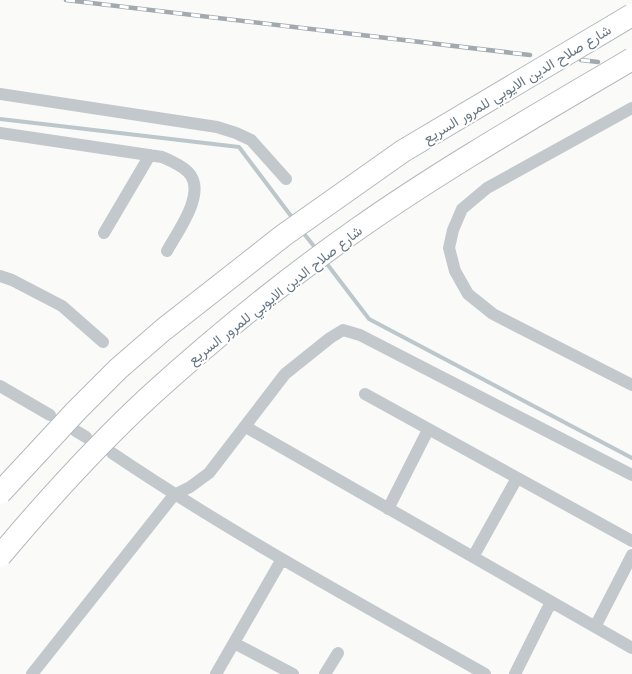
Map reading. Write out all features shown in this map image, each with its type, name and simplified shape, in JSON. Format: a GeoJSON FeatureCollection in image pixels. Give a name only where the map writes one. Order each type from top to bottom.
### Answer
{"type":"FeatureCollection","features":[{"type":"Feature","properties":{"kind":"highway","name":"شارع صلاح الدين الايوبي للمرور السريع"},"geometry":{"type":"LineString","coordinates":[[0,493],[77,410],[118,369],[162,330],[271,245],[403,151],[632,15]]}},
{"type":"Feature","properties":{"kind":"highway","name":"شارع صلاح الدين الايوبي للمرور السريع"},"geometry":{"type":"LineString","coordinates":[[0,556],[71,476],[150,396],[193,358],[297,274],[357,229],[421,186],[632,59]]}},
{"type":"Feature","properties":{"kind":"street"},"geometry":{"type":"LineString","coordinates":[[0,94],[217,127],[251,140],[286,179]]}},
{"type":"Feature","properties":{"kind":"street"},"geometry":{"type":"LineString","coordinates":[[632,108],[487,188],[462,209],[453,230],[449,248],[455,271],[468,294],[493,314],[632,385]]}},
{"type":"Feature","properties":{"kind":"street"},"geometry":{"type":"LineString","coordinates":[[0,133],[162,157],[176,163],[190,173],[195,187],[193,204],[167,251]]}},
{"type":"Feature","properties":{"kind":"street"},"geometry":{"type":"LineString","coordinates":[[104,233],[150,155]]}},
{"type":"Feature","properties":{"kind":"street"},"geometry":{"type":"LineString","coordinates":[[0,276],[12,280],[62,306],[103,342]]}},
{"type":"Feature","properties":{"kind":"street"},"geometry":{"type":"LineString","coordinates":[[32,674],[174,495],[190,487],[209,473],[246,427],[285,374],[330,338],[343,330],[360,335],[632,475]]}},
{"type":"Feature","properties":{"kind":"street"},"geometry":{"type":"LineString","coordinates":[[0,386],[50,415]]}},
{"type":"Feature","properties":{"kind":"street"},"geometry":{"type":"LineString","coordinates":[[366,394],[428,430],[632,541]]}},
{"type":"Feature","properties":{"kind":"street"},"geometry":{"type":"LineString","coordinates":[[246,427],[632,648]]}},
{"type":"Feature","properties":{"kind":"street"},"geometry":{"type":"LineString","coordinates":[[388,509],[428,430]]}},
{"type":"Feature","properties":{"kind":"street"},"geometry":{"type":"LineString","coordinates":[[112,453],[174,495],[282,559],[485,674]]}},
{"type":"Feature","properties":{"kind":"street"},"geometry":{"type":"LineString","coordinates":[[473,557],[518,478]]}},
{"type":"Feature","properties":{"kind":"street"},"geometry":{"type":"LineString","coordinates":[[595,627],[632,555]]}},
{"type":"Feature","properties":{"kind":"street"},"geometry":{"type":"LineString","coordinates":[[216,674],[282,559]]}},
{"type":"Feature","properties":{"kind":"street"},"geometry":{"type":"LineString","coordinates":[[515,674],[551,602]]}},
{"type":"Feature","properties":{"kind":"street"},"geometry":{"type":"LineString","coordinates":[[234,642],[293,674]]}},
{"type":"Feature","properties":{"kind":"street"},"geometry":{"type":"LineString","coordinates":[[325,674],[338,653]]}},
{"type":"Feature","properties":{"kind":"waterway"},"geometry":{"type":"LineString","coordinates":[[0,119],[239,147],[294,220]]}},
{"type":"Feature","properties":{"kind":"waterway"},"geometry":{"type":"LineString","coordinates":[[301,230],[317,250]]}},
{"type":"Feature","properties":{"kind":"waterway"},"geometry":{"type":"LineString","coordinates":[[324,260],[369,319],[632,458]]}},
{"type":"Feature","properties":{"kind":"railway"},"geometry":{"type":"LineString","coordinates":[[66,0],[530,55]]}},
{"type":"Feature","properties":{"kind":"railway"},"geometry":{"type":"LineString","coordinates":[[581,60],[598,62]]}}]}
